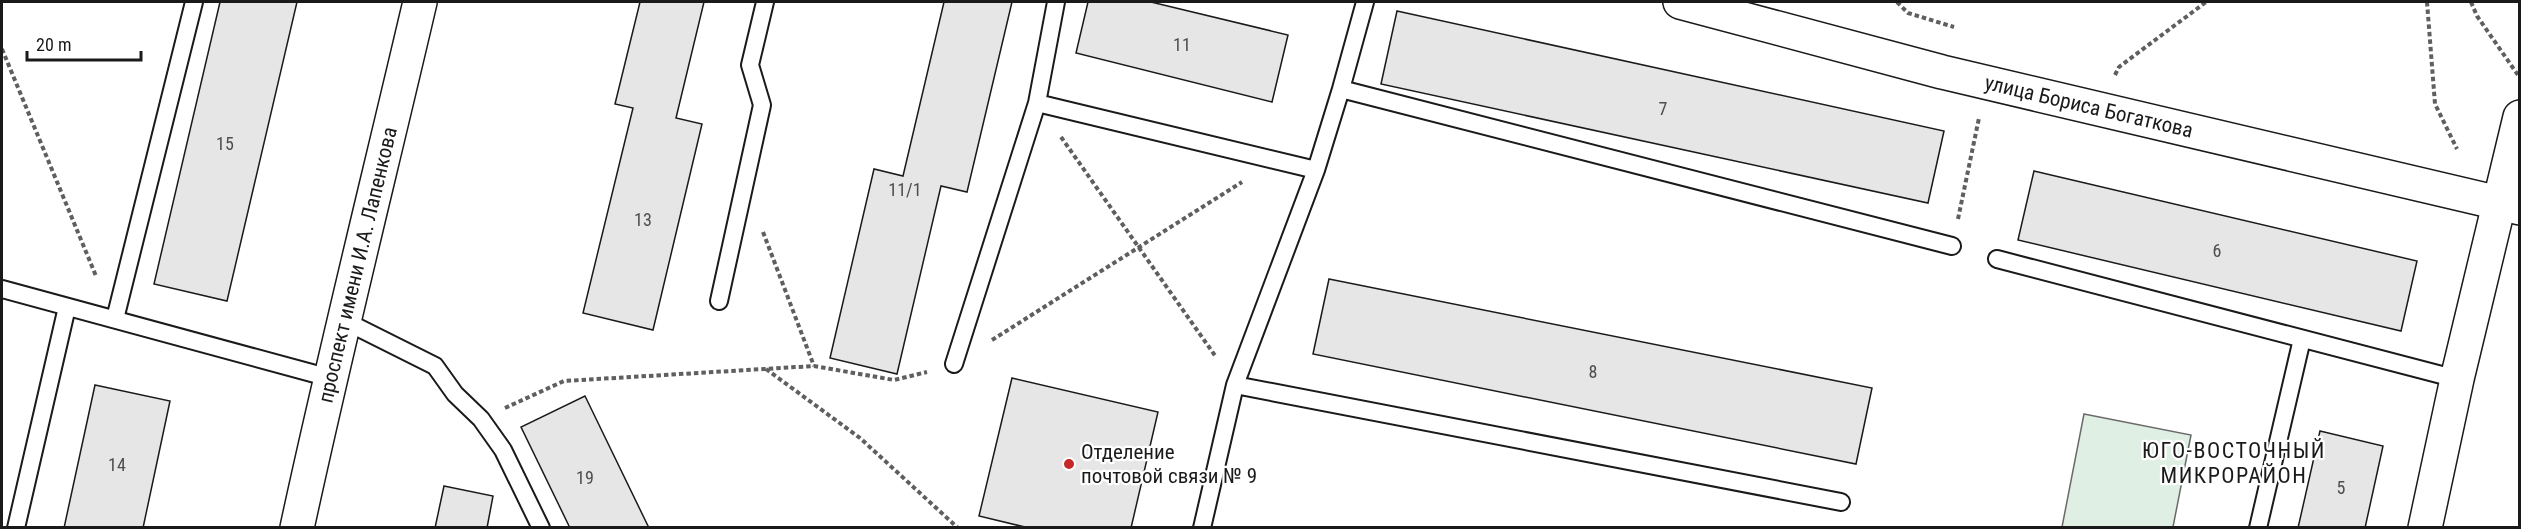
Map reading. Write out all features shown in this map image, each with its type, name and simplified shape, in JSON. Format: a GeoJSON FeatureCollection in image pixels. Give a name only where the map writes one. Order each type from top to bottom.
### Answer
{"type":"FeatureCollection","features":[{"type":"Feature","properties":{"kind":"street","name":"проспект имени И.А. Лапенкова"},"geometry":{"type":"LineString","coordinates":[[297,528],[330,378],[420,2]]}},
{"type":"Feature","properties":{"kind":"street","name":"улица Бориса Богаткова"},"geometry":{"type":"LineString","coordinates":[[1680,2],[1942,72],[2509,205]]}},
{"type":"Feature","properties":{"kind":"street"},"geometry":{"type":"LineString","coordinates":[[2425,528],[2457,379],[2509,205],[2520,117]]}},
{"type":"Feature","properties":{"kind":"lane"},"geometry":{"type":"LineString","coordinates":[[114,319],[194,2]]}},
{"type":"Feature","properties":{"kind":"lane"},"geometry":{"type":"LineString","coordinates":[[719,301],[762,105],[750,65],[765,2]]}},
{"type":"Feature","properties":{"kind":"lane"},"geometry":{"type":"LineString","coordinates":[[954,364],[1037,103],[1056,2]]}},
{"type":"Feature","properties":{"kind":"lane"},"geometry":{"type":"LineString","coordinates":[[1202,528],[1235,384],[1316,170],[1365,2]]}},
{"type":"Feature","properties":{"kind":"lane"},"geometry":{"type":"LineString","coordinates":[[1341,89],[1952,246]]}},
{"type":"Feature","properties":{"kind":"lane"},"geometry":{"type":"LineString","coordinates":[[1037,103],[1316,170]]}},
{"type":"Feature","properties":{"kind":"lane"},"geometry":{"type":"LineString","coordinates":[[1997,259],[2457,379]]}},
{"type":"Feature","properties":{"kind":"lane"},"geometry":{"type":"LineString","coordinates":[[2,290],[330,378]]}},
{"type":"Feature","properties":{"kind":"lane"},"geometry":{"type":"LineString","coordinates":[[16,528],[67,308]]}},
{"type":"Feature","properties":{"kind":"lane"},"geometry":{"type":"LineString","coordinates":[[345,321],[435,366],[455,394],[481,419],[503,450],[541,528]]}},
{"type":"Feature","properties":{"kind":"lane"},"geometry":{"type":"LineString","coordinates":[[2258,528],[2302,339]]}},
{"type":"Feature","properties":{"kind":"lane"},"geometry":{"type":"LineString","coordinates":[[1235,384],[1841,502]]}},
{"type":"Feature","properties":{"kind":"path"},"geometry":{"type":"LineString","coordinates":[[1897,2],[1908,13],[1954,27]]}},
{"type":"Feature","properties":{"kind":"path"},"geometry":{"type":"LineString","coordinates":[[2096,108],[2119,67],[2206,2]]}},
{"type":"Feature","properties":{"kind":"path"},"geometry":{"type":"LineString","coordinates":[[2427,2],[2435,104],[2457,149]]}},
{"type":"Feature","properties":{"kind":"path"},"geometry":{"type":"LineString","coordinates":[[2471,2],[2477,16],[2520,78]]}},
{"type":"Feature","properties":{"kind":"path"},"geometry":{"type":"LineString","coordinates":[[2,49],[114,319]]}},
{"type":"Feature","properties":{"kind":"path"},"geometry":{"type":"LineString","coordinates":[[1037,103],[1235,384]]}},
{"type":"Feature","properties":{"kind":"path"},"geometry":{"type":"LineString","coordinates":[[1952,246],[1979,116]]}},
{"type":"Feature","properties":{"kind":"path"},"geometry":{"type":"LineString","coordinates":[[481,419],[564,381],[814,366],[894,380],[954,364],[1275,160]]}},
{"type":"Feature","properties":{"kind":"path"},"geometry":{"type":"LineString","coordinates":[[745,183],[814,366]]}},
{"type":"Feature","properties":{"kind":"path"},"geometry":{"type":"LineString","coordinates":[[766,368],[860,438],[958,528]]}},
{"type":"Feature","properties":{"kind":"green space"},"geometry":{"type":"Polygon","coordinates":[[[2084,414],[2191,435],[2173,527],[2062,527],[2084,414]]]}},
{"type":"Feature","properties":{"kind":"building"},"geometry":{"type":"Polygon","coordinates":[[[220,2],[297,2],[227,301],[154,284],[220,2]]]}},
{"type":"Feature","properties":{"kind":"building"},"geometry":{"type":"Polygon","coordinates":[[[640,2],[704,2],[676,118],[702,124],[653,330],[583,313],[633,108],[615,104],[640,2]]]}},
{"type":"Feature","properties":{"kind":"building"},"geometry":{"type":"Polygon","coordinates":[[[944,2],[1012,2],[967,192],[941,186],[897,374],[830,358],[874,169],[903,176],[944,2]]]}},
{"type":"Feature","properties":{"kind":"building"},"geometry":{"type":"Polygon","coordinates":[[[1088,2],[1151,2],[1288,35],[1272,102],[1076,53],[1088,2]]]}},
{"type":"Feature","properties":{"kind":"building"},"geometry":{"type":"Polygon","coordinates":[[[1397,11],[1944,131],[1928,203],[1381,84],[1397,11]]]}},
{"type":"Feature","properties":{"kind":"building"},"geometry":{"type":"Polygon","coordinates":[[[2034,171],[2417,261],[2401,331],[2018,240],[2034,171]]]}},
{"type":"Feature","properties":{"kind":"building"},"geometry":{"type":"Polygon","coordinates":[[[1329,279],[1872,388],[1856,464],[1313,354],[1329,279]]]}},
{"type":"Feature","properties":{"kind":"building","name":"Отделение почтовой связи № 9"},"geometry":{"type":"Polygon","coordinates":[[[1012,378],[1158,412],[1131,528],[1029,528],[979,516],[1012,378]]]}},
{"type":"Feature","properties":{"kind":"building"},"geometry":{"type":"Polygon","coordinates":[[[95,385],[170,401],[143,528],[64,528],[95,385]]]}},
{"type":"Feature","properties":{"kind":"building"},"geometry":{"type":"Polygon","coordinates":[[[585,396],[649,528],[570,528],[521,427],[585,396]]]}},
{"type":"Feature","properties":{"kind":"building"},"geometry":{"type":"Polygon","coordinates":[[[2320,431],[2383,446],[2365,528],[2298,528],[2320,431]]]}},
{"type":"Feature","properties":{"kind":"building"},"geometry":{"type":"Polygon","coordinates":[[[444,486],[493,496],[487,528],[435,528],[444,486]]]}},
{"type":"Feature","properties":{"kind":"place","name":"Отделение почтовой связи № 9"},"geometry":{"type":"Point","coordinates":[1069,464]}},
{"type":"Feature","properties":{"kind":"district","name":"ЮГО-ВОСТОЧНЫЙ МИКРОРАЙОН"},"geometry":{"type":"Point","coordinates":[2234,462]}}]}
